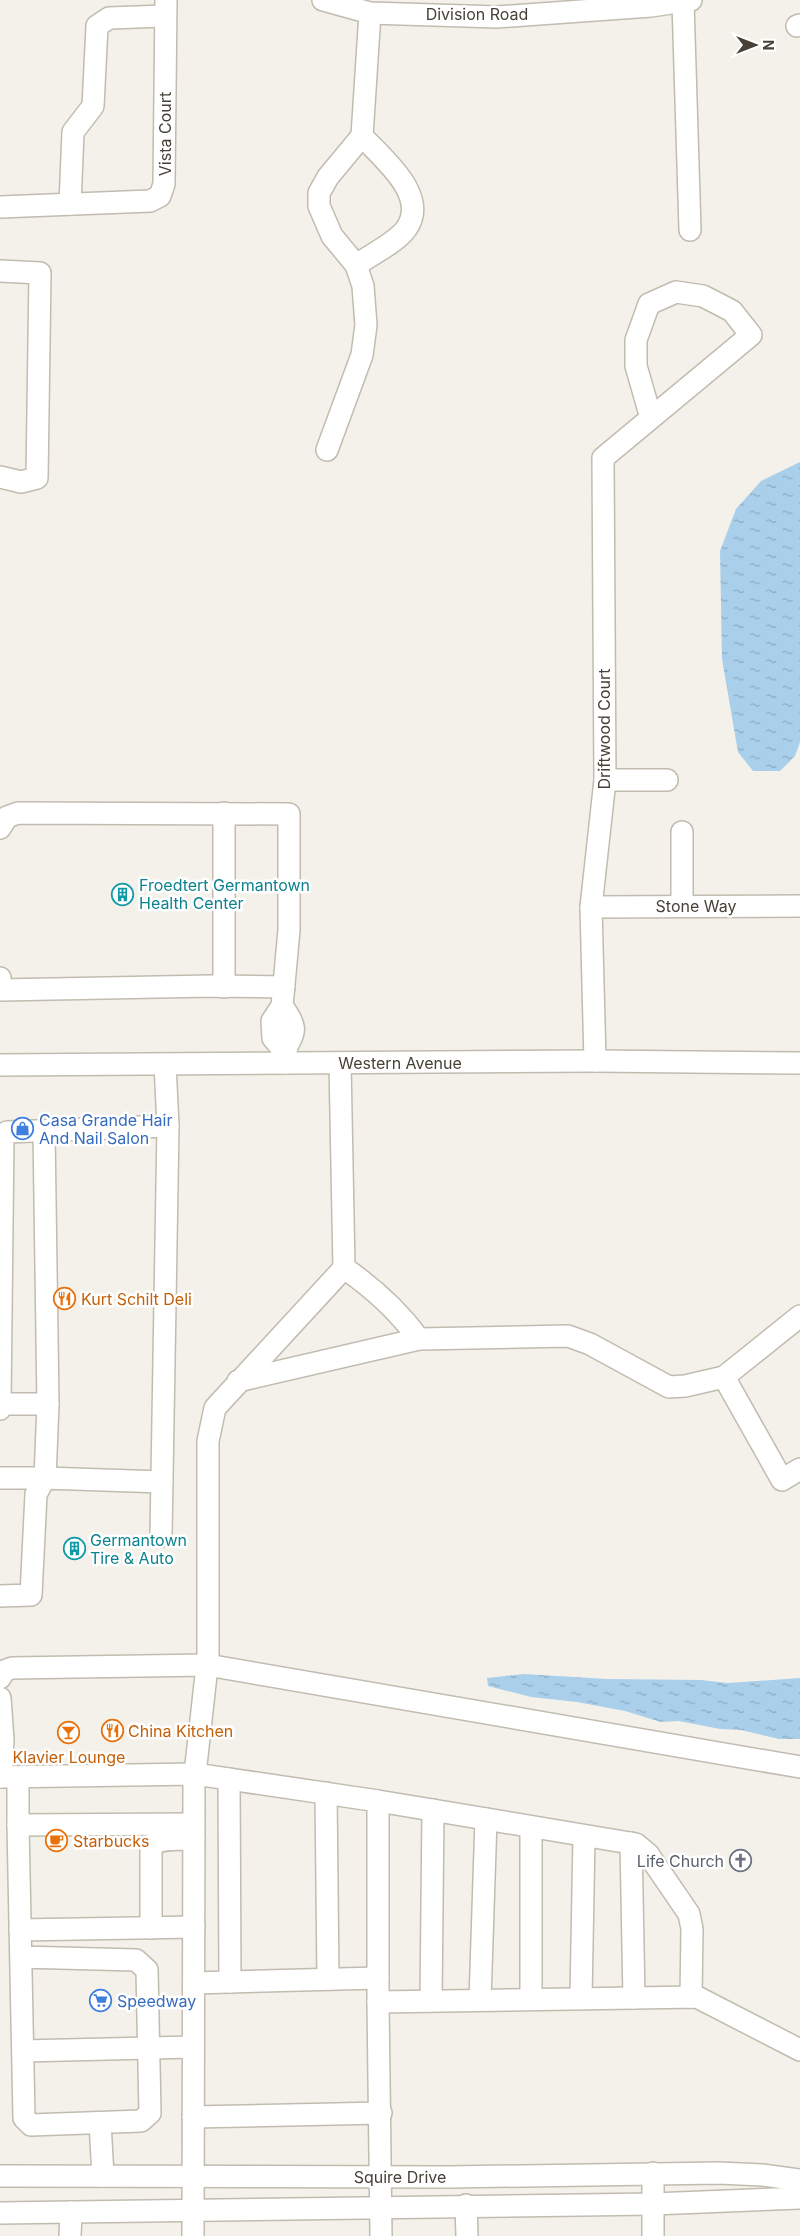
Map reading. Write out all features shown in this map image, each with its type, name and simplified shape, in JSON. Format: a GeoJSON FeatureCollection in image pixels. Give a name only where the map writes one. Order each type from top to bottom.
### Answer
{"type":"FeatureCollection","features":[{"type":"Feature","properties":{"kind":"street","name":"Division Road"},"geometry":{"type":"LineString","coordinates":[[323,0],[370,13],[469,8],[497,17],[651,6],[687,1]]}},
{"type":"Feature","properties":{"kind":"street"},"geometry":{"type":"LineString","coordinates":[[687,1],[690,230]]}},
{"type":"Feature","properties":{"kind":"street"},"geometry":{"type":"LineString","coordinates":[[70,204],[73,132],[93,106],[97,26],[109,18],[166,8]]}},
{"type":"Feature","properties":{"kind":"street","name":"Vista Court"},"geometry":{"type":"LineString","coordinates":[[0,207],[150,201],[160,196],[164,184],[166,8]]}},
{"type":"Feature","properties":{"kind":"street"},"geometry":{"type":"LineString","coordinates":[[327,450],[362,355],[365,316],[363,286],[356,265],[332,236],[319,206],[319,193],[328,177],[362,136],[370,13]]}},
{"type":"Feature","properties":{"kind":"street"},"geometry":{"type":"LineString","coordinates":[[356,265],[406,230],[412,214],[412,198],[406,185],[362,136]]}},
{"type":"Feature","properties":{"kind":"street"},"geometry":{"type":"LineString","coordinates":[[0,271],[40,273],[37,478],[21,482],[0,477]]}},
{"type":"Feature","properties":{"kind":"street","name":"Driftwood Court"},"geometry":{"type":"LineString","coordinates":[[595,1061],[591,907],[605,780],[603,458],[751,335],[732,311],[703,296],[676,292],[649,304],[636,340],[636,366],[651,418]]}},
{"type":"Feature","properties":{"kind":"street"},"geometry":{"type":"LineString","coordinates":[[605,780],[667,780]]}},
{"type":"Feature","properties":{"kind":"street"},"geometry":{"type":"LineString","coordinates":[[0,828],[7,817],[18,813],[289,814],[289,930],[283,997],[272,1021],[273,1038],[284,1057]]}},
{"type":"Feature","properties":{"kind":"street"},"geometry":{"type":"LineString","coordinates":[[224,813],[224,987]]}},
{"type":"Feature","properties":{"kind":"street"},"geometry":{"type":"LineString","coordinates":[[682,832],[682,906]]}},
{"type":"Feature","properties":{"kind":"street","name":"Stone Way"},"geometry":{"type":"LineString","coordinates":[[591,907],[800,906]]}},
{"type":"Feature","properties":{"kind":"street"},"geometry":{"type":"LineString","coordinates":[[0,978],[0,990],[224,987],[283,997]]}},
{"type":"Feature","properties":{"kind":"street","name":"Western Avenue"},"geometry":{"type":"LineString","coordinates":[[0,1065],[165,1064],[284,1057],[340,1064],[595,1061],[800,1063]]}},
{"type":"Feature","properties":{"kind":"street"},"geometry":{"type":"LineString","coordinates":[[161,1536],[168,1126],[165,1064]]}},
{"type":"Feature","properties":{"kind":"street"},"geometry":{"type":"LineString","coordinates":[[193,2236],[195,1774],[207,1665],[208,1441],[215,1408],[344,1268],[340,1064]]}},
{"type":"Feature","properties":{"kind":"street"},"geometry":{"type":"LineString","coordinates":[[0,1409],[3,1135],[8,1132],[168,1126]]}},
{"type":"Feature","properties":{"kind":"street"},"geometry":{"type":"LineString","coordinates":[[0,1596],[31,1595],[36,1494],[45,1478],[48,1404],[44,1131]]}},
{"type":"Feature","properties":{"kind":"street"},"geometry":{"type":"LineString","coordinates":[[344,1268],[406,1321],[419,1339]]}},
{"type":"Feature","properties":{"kind":"street"},"geometry":{"type":"LineString","coordinates":[[238,1381],[419,1339],[568,1336],[590,1344],[670,1386],[685,1386],[724,1377],[800,1316]]}},
{"type":"Feature","properties":{"kind":"street"},"geometry":{"type":"LineString","coordinates":[[724,1377],[782,1480],[800,1469]]}},
{"type":"Feature","properties":{"kind":"street"},"geometry":{"type":"LineString","coordinates":[[0,1404],[48,1404]]}},
{"type":"Feature","properties":{"kind":"street"},"geometry":{"type":"LineString","coordinates":[[0,1478],[162,1482]]}},
{"type":"Feature","properties":{"kind":"street"},"geometry":{"type":"LineString","coordinates":[[0,1678],[4,1671],[12,1668],[207,1665],[800,1767]]}},
{"type":"Feature","properties":{"kind":"street"},"geometry":{"type":"LineString","coordinates":[[0,1698],[6,1777],[18,1825],[24,2118],[31,2125],[141,2121],[150,2113],[147,1970],[136,1960],[21,1957]]}},
{"type":"Feature","properties":{"kind":"street"},"geometry":{"type":"LineString","coordinates":[[6,1777],[195,1774],[378,1801],[636,1844],[648,1854],[688,1914],[692,1929],[691,1996]]}},
{"type":"Feature","properties":{"kind":"street"},"geometry":{"type":"LineString","coordinates":[[229,1779],[230,1982]]}},
{"type":"Feature","properties":{"kind":"street"},"geometry":{"type":"LineString","coordinates":[[326,1793],[328,1979]]}},
{"type":"Feature","properties":{"kind":"street"},"geometry":{"type":"LineString","coordinates":[[378,1801],[381,2236]]}},
{"type":"Feature","properties":{"kind":"street"},"geometry":{"type":"LineString","coordinates":[[431,2001],[433,1810]]}},
{"type":"Feature","properties":{"kind":"street"},"geometry":{"type":"LineString","coordinates":[[480,2000],[486,1819]]}},
{"type":"Feature","properties":{"kind":"street"},"geometry":{"type":"LineString","coordinates":[[18,1825],[194,1832]]}},
{"type":"Feature","properties":{"kind":"street"},"geometry":{"type":"LineString","coordinates":[[531,1826],[531,1999]]}},
{"type":"Feature","properties":{"kind":"street"},"geometry":{"type":"LineString","coordinates":[[151,1928],[151,1845],[157,1841],[194,1832]]}},
{"type":"Feature","properties":{"kind":"street"},"geometry":{"type":"LineString","coordinates":[[581,1998],[584,1836]]}},
{"type":"Feature","properties":{"kind":"street"},"geometry":{"type":"LineString","coordinates":[[631,1843],[634,1998]]}},
{"type":"Feature","properties":{"kind":"street"},"geometry":{"type":"LineString","coordinates":[[20,1930],[194,1927]]}},
{"type":"Feature","properties":{"kind":"street"},"geometry":{"type":"LineString","coordinates":[[194,1982],[378,1978]]}},
{"type":"Feature","properties":{"kind":"street"},"geometry":{"type":"LineString","coordinates":[[378,2002],[697,1996],[800,2050]]}},
{"type":"Feature","properties":{"kind":"street"},"geometry":{"type":"LineString","coordinates":[[23,2051],[194,2047]]}},
{"type":"Feature","properties":{"kind":"street"},"geometry":{"type":"LineString","coordinates":[[194,2117],[381,2113]]}},
{"type":"Feature","properties":{"kind":"street"},"geometry":{"type":"LineString","coordinates":[[100,2123],[103,2176]]}},
{"type":"Feature","properties":{"kind":"street","name":"Squire Drive"},"geometry":{"type":"LineString","coordinates":[[0,2176],[382,2177],[728,2173],[800,2180]]}},
{"type":"Feature","properties":{"kind":"street"},"geometry":{"type":"LineString","coordinates":[[653,2174],[653,2236]]}},
{"type":"Feature","properties":{"kind":"street","name":"Squire Drive"},"geometry":{"type":"LineString","coordinates":[[0,2213],[653,2204],[800,2198]]}},
{"type":"Feature","properties":{"kind":"street"},"geometry":{"type":"LineString","coordinates":[[466,2206],[467,2236]]}},
{"type":"Feature","properties":{"kind":"street"},"geometry":{"type":"LineString","coordinates":[[70,2236],[71,2212]]}},
{"type":"Feature","properties":{"kind":"water"},"geometry":{"type":"Polygon","coordinates":[[[800,462],[800,742],[795,756],[780,771],[753,771],[738,752],[722,659],[720,551],[736,509],[761,481],[800,462]]]}},
{"type":"Feature","properties":{"kind":"water"},"geometry":{"type":"Polygon","coordinates":[[[524,1674],[607,1679],[701,1680],[728,1683],[800,1678],[800,1739],[779,1739],[741,1730],[720,1729],[679,1721],[661,1722],[625,1711],[577,1702],[531,1697],[488,1686],[487,1678],[524,1674]]]}},
{"type":"Feature","properties":{"kind":"place","name":"Froedtert Germantown Health Center"},"geometry":{"type":"Point","coordinates":[123,894]}},
{"type":"Feature","properties":{"kind":"place","name":"Casa Grande Hair And Nail Salon"},"geometry":{"type":"Point","coordinates":[23,1129]}},
{"type":"Feature","properties":{"kind":"place","name":"Kurt Schilt Deli"},"geometry":{"type":"Point","coordinates":[65,1299]}},
{"type":"Feature","properties":{"kind":"place","name":"Germantown Tire & Auto"},"geometry":{"type":"Point","coordinates":[74,1549]}},
{"type":"Feature","properties":{"kind":"place","name":"China Kitchen"},"geometry":{"type":"Point","coordinates":[112,1731]}},
{"type":"Feature","properties":{"kind":"place","name":"Klavier Lounge"},"geometry":{"type":"Point","coordinates":[69,1733]}},
{"type":"Feature","properties":{"kind":"place","name":"Starbucks"},"geometry":{"type":"Point","coordinates":[57,1841]}},
{"type":"Feature","properties":{"kind":"place","name":"Life Church"},"geometry":{"type":"Point","coordinates":[740,1861]}},
{"type":"Feature","properties":{"kind":"place","name":"Speedway"},"geometry":{"type":"Point","coordinates":[101,2001]}}]}
